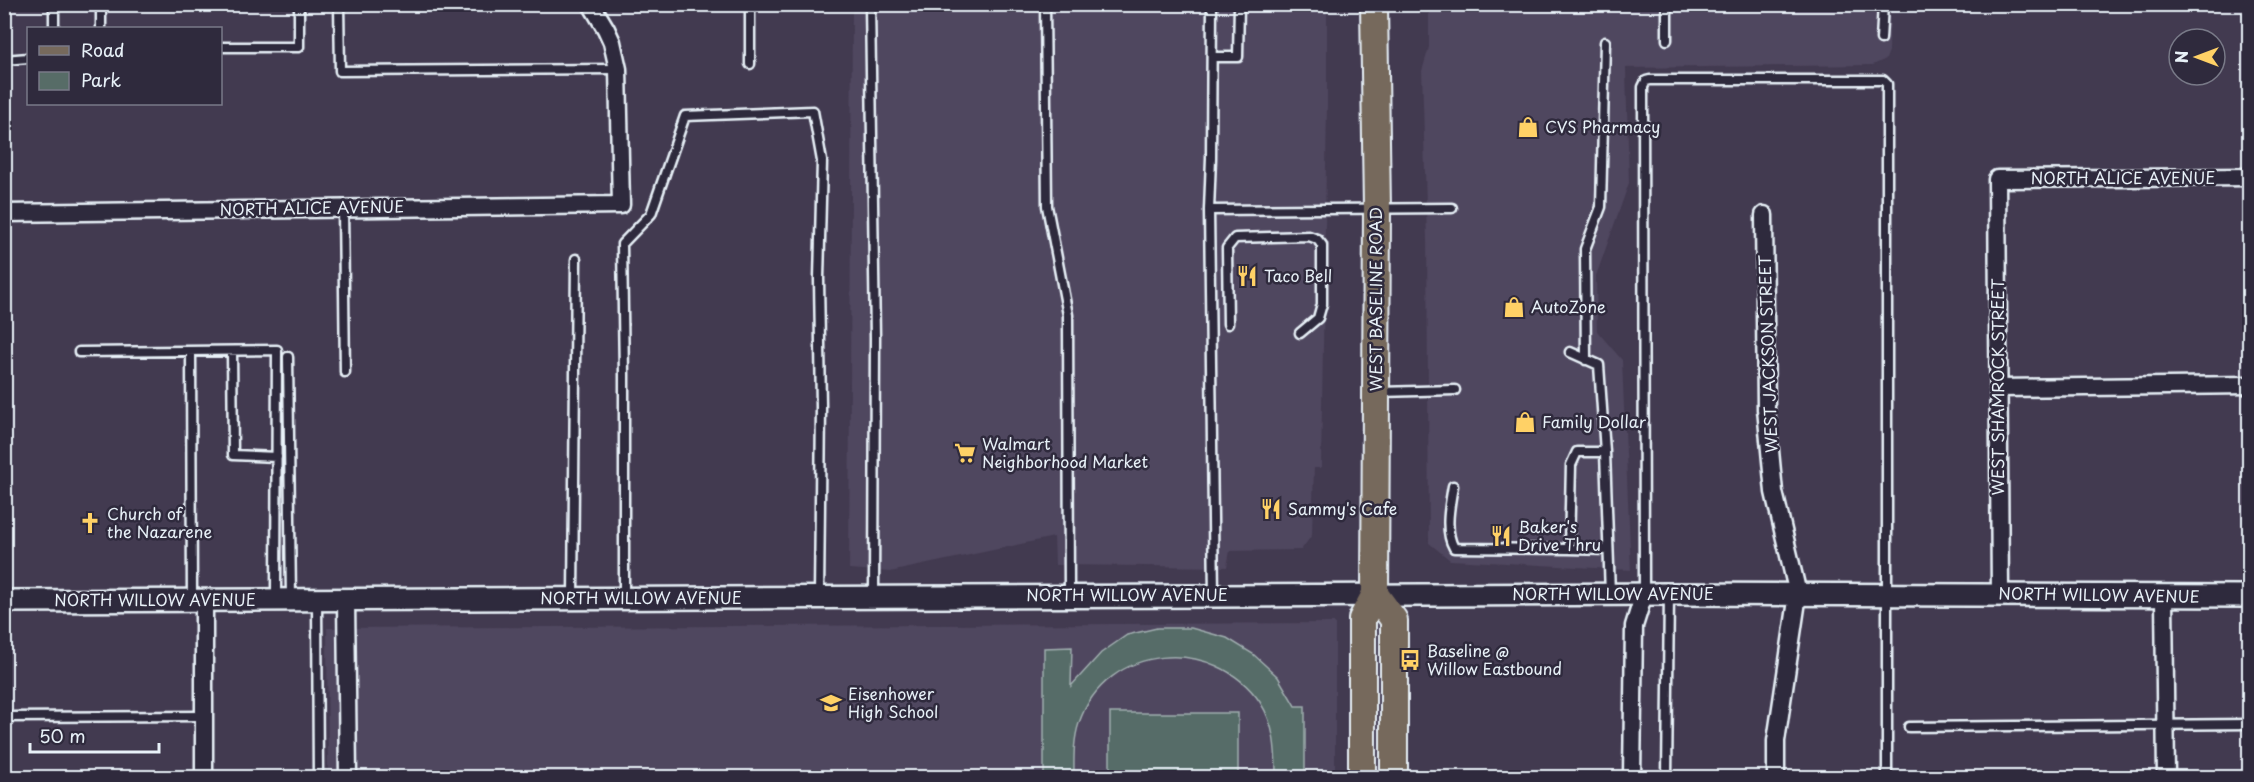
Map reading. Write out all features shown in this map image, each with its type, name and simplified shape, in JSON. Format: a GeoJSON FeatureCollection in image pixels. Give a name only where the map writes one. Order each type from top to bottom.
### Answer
{"type":"FeatureCollection","features":[{"type":"Feature","properties":{"kind":"main road","name":"WEST BASELINE ROAD"},"geometry":{"type":"LineString","coordinates":[[1362,777],[1362,619],[1375,594],[1377,209],[1374,4]]}},
{"type":"Feature","properties":{"kind":"main road"},"geometry":{"type":"LineString","coordinates":[[1375,594],[1394,620],[1394,777]]}},
{"type":"Feature","properties":{"kind":"street"},"geometry":{"type":"LineString","coordinates":[[591,4],[612,42],[618,69]]}},
{"type":"Feature","properties":{"kind":"street","name":"NORTH ALICE AVENUE"},"geometry":{"type":"LineString","coordinates":[[4,213],[621,205],[618,69]]}},
{"type":"Feature","properties":{"kind":"street","name":"NORTH ALICE AVENUE"},"geometry":{"type":"LineString","coordinates":[[1997,179],[2250,177]]}},
{"type":"Feature","properties":{"kind":"street","name":"WEST SHAMROCK STREET"},"geometry":{"type":"LineString","coordinates":[[1997,179],[2000,594]]}},
{"type":"Feature","properties":{"kind":"street","name":"WEST JACKSON STREET"},"geometry":{"type":"LineString","coordinates":[[1764,215],[1766,409],[1773,492],[1798,594],[1776,741],[1776,777]]}},
{"type":"Feature","properties":{"kind":"street"},"geometry":{"type":"LineString","coordinates":[[1998,388],[2250,385]]}},
{"type":"Feature","properties":{"kind":"street","name":"NORTH WILLOW AVENUE"},"geometry":{"type":"LineString","coordinates":[[4,601],[1375,594],[2250,596]]}},
{"type":"Feature","properties":{"kind":"street"},"geometry":{"type":"LineString","coordinates":[[1632,777],[1634,626],[1644,594]]}},
{"type":"Feature","properties":{"kind":"street"},"geometry":{"type":"LineString","coordinates":[[2164,597],[2166,777]]}},
{"type":"Feature","properties":{"kind":"street"},"geometry":{"type":"LineString","coordinates":[[346,599],[348,777]]}},
{"type":"Feature","properties":{"kind":"street"},"geometry":{"type":"LineString","coordinates":[[198,600],[204,716],[204,777]]}},
{"type":"Feature","properties":{"kind":"lane"},"geometry":{"type":"LineString","coordinates":[[54,4],[54,27]]}},
{"type":"Feature","properties":{"kind":"lane"},"geometry":{"type":"LineString","coordinates":[[100,27],[101,4]]}},
{"type":"Feature","properties":{"kind":"lane"},"geometry":{"type":"LineString","coordinates":[[222,47],[299,47],[299,4]]}},
{"type":"Feature","properties":{"kind":"lane"},"geometry":{"type":"LineString","coordinates":[[339,4],[340,71],[618,69]]}},
{"type":"Feature","properties":{"kind":"lane"},"geometry":{"type":"LineString","coordinates":[[750,4],[750,64]]}},
{"type":"Feature","properties":{"kind":"lane"},"geometry":{"type":"LineString","coordinates":[[870,4],[875,338],[874,597]]}},
{"type":"Feature","properties":{"kind":"lane"},"geometry":{"type":"LineString","coordinates":[[1045,4],[1047,206],[1068,315],[1069,596]]}},
{"type":"Feature","properties":{"kind":"lane"},"geometry":{"type":"LineString","coordinates":[[1212,4],[1209,210],[1214,595]]}},
{"type":"Feature","properties":{"kind":"lane"},"geometry":{"type":"LineString","coordinates":[[1212,57],[1238,57],[1239,4]]}},
{"type":"Feature","properties":{"kind":"lane"},"geometry":{"type":"LineString","coordinates":[[1666,4],[1667,40]]}},
{"type":"Feature","properties":{"kind":"lane"},"geometry":{"type":"LineString","coordinates":[[1881,39],[1883,4]]}},
{"type":"Feature","properties":{"kind":"lane"},"geometry":{"type":"LineString","coordinates":[[1586,360],[1585,249],[1601,207],[1605,42]]}},
{"type":"Feature","properties":{"kind":"lane"},"geometry":{"type":"LineString","coordinates":[[4,60],[27,58]]}},
{"type":"Feature","properties":{"kind":"lane"},"geometry":{"type":"LineString","coordinates":[[1644,594],[1642,87],[1646,81],[1650,80],[1883,80],[1887,84],[1887,777]]}},
{"type":"Feature","properties":{"kind":"lane"},"geometry":{"type":"LineString","coordinates":[[624,598],[622,244],[651,214],[685,116],[813,111],[822,161],[819,279],[821,407],[819,597]]}},
{"type":"Feature","properties":{"kind":"lane"},"geometry":{"type":"LineString","coordinates":[[344,208],[345,372]]}},
{"type":"Feature","properties":{"kind":"lane"},"geometry":{"type":"LineString","coordinates":[[1209,210],[1452,208]]}},
{"type":"Feature","properties":{"kind":"lane"},"geometry":{"type":"LineString","coordinates":[[1228,324],[1227,248],[1235,238],[1309,236],[1317,238],[1322,245],[1322,304],[1318,318],[1300,333]]}},
{"type":"Feature","properties":{"kind":"lane"},"geometry":{"type":"LineString","coordinates":[[573,598],[576,259]]}},
{"type":"Feature","properties":{"kind":"lane"},"geometry":{"type":"LineString","coordinates":[[79,352],[278,350],[277,457],[283,599]]}},
{"type":"Feature","properties":{"kind":"lane"},"geometry":{"type":"LineString","coordinates":[[191,351],[198,600]]}},
{"type":"Feature","properties":{"kind":"lane"},"geometry":{"type":"LineString","coordinates":[[232,351],[233,455],[277,457]]}},
{"type":"Feature","properties":{"kind":"lane"},"geometry":{"type":"LineString","coordinates":[[1570,352],[1599,365],[1605,452],[1610,594]]}},
{"type":"Feature","properties":{"kind":"lane"},"geometry":{"type":"LineString","coordinates":[[283,599],[288,357]]}},
{"type":"Feature","properties":{"kind":"lane"},"geometry":{"type":"LineString","coordinates":[[1376,393],[1455,390]]}},
{"type":"Feature","properties":{"kind":"lane"},"geometry":{"type":"LineString","coordinates":[[1569,549],[1570,465],[1577,452],[1605,452]]}},
{"type":"Feature","properties":{"kind":"lane"},"geometry":{"type":"LineString","coordinates":[[1453,486],[1450,504],[1450,541],[1454,548],[1608,550]]}},
{"type":"Feature","properties":{"kind":"lane"},"geometry":{"type":"LineString","coordinates":[[1667,777],[1669,594]]}},
{"type":"Feature","properties":{"kind":"lane"},"geometry":{"type":"LineString","coordinates":[[317,599],[318,777]]}},
{"type":"Feature","properties":{"kind":"lane"},"geometry":{"type":"LineString","coordinates":[[4,717],[204,716]]}},
{"type":"Feature","properties":{"kind":"lane"},"geometry":{"type":"LineString","coordinates":[[1909,727],[2250,724]]}},
{"type":"Feature","properties":{"kind":"shaded area"},"geometry":{"type":"Polygon","coordinates":[[[852,5],[1327,5],[1321,468],[1314,468],[1312,535],[1301,550],[1230,551],[1227,567],[1055,565],[1054,537],[890,572],[849,569],[852,5]]]}},
{"type":"Feature","properties":{"kind":"shaded area"},"geometry":{"type":"Polygon","coordinates":[[[1429,5],[1890,5],[1889,51],[1886,59],[1873,65],[1626,68],[1629,183],[1596,276],[1597,331],[1622,360],[1631,570],[1450,560],[1429,543],[1427,241],[1422,71],[1429,47],[1429,5]]]}},
{"type":"Feature","properties":{"kind":"shaded area","name":"Eisenhower High School"},"geometry":{"type":"Polygon","coordinates":[[[1335,623],[1335,777],[328,777],[327,628],[1335,623]]]}},
{"type":"Feature","properties":{"kind":"green space"},"geometry":{"type":"Polygon","coordinates":[[[1157,628],[1191,628],[1227,638],[1253,654],[1278,677],[1295,706],[1305,706],[1305,777],[1276,777],[1275,748],[1269,720],[1260,702],[1240,680],[1216,666],[1190,658],[1162,657],[1136,664],[1112,677],[1093,696],[1077,730],[1074,777],[1044,777],[1044,648],[1072,647],[1071,686],[1101,653],[1127,635],[1157,628]]]}},
{"type":"Feature","properties":{"kind":"green space"},"geometry":{"type":"Polygon","coordinates":[[[1110,713],[1238,713],[1238,777],[1110,777],[1110,713]]]}},
{"type":"Feature","properties":{"kind":"place","name":"CVS Pharmacy"},"geometry":{"type":"Point","coordinates":[1528,127]}},
{"type":"Feature","properties":{"kind":"place","name":"Taco Bell"},"geometry":{"type":"Point","coordinates":[1247,276]}},
{"type":"Feature","properties":{"kind":"place","name":"AutoZone"},"geometry":{"type":"Point","coordinates":[1514,307]}},
{"type":"Feature","properties":{"kind":"place","name":"Family Dollar"},"geometry":{"type":"Point","coordinates":[1525,422]}},
{"type":"Feature","properties":{"kind":"place","name":"Walmart Neighborhood Market"},"geometry":{"type":"Point","coordinates":[965,453]}},
{"type":"Feature","properties":{"kind":"place","name":"Sammy's Cafe"},"geometry":{"type":"Point","coordinates":[1271,509]}},
{"type":"Feature","properties":{"kind":"place","name":"Church of the Nazarene"},"geometry":{"type":"Point","coordinates":[90,523]}},
{"type":"Feature","properties":{"kind":"place","name":"Baker's Drive Thru"},"geometry":{"type":"Point","coordinates":[1501,536]}},
{"type":"Feature","properties":{"kind":"place","name":"Baseline @ Willow Eastbound"},"geometry":{"type":"Point","coordinates":[1410,660]}},
{"type":"Feature","properties":{"kind":"place","name":"Eisenhower High School"},"geometry":{"type":"Point","coordinates":[831,703]}}]}
